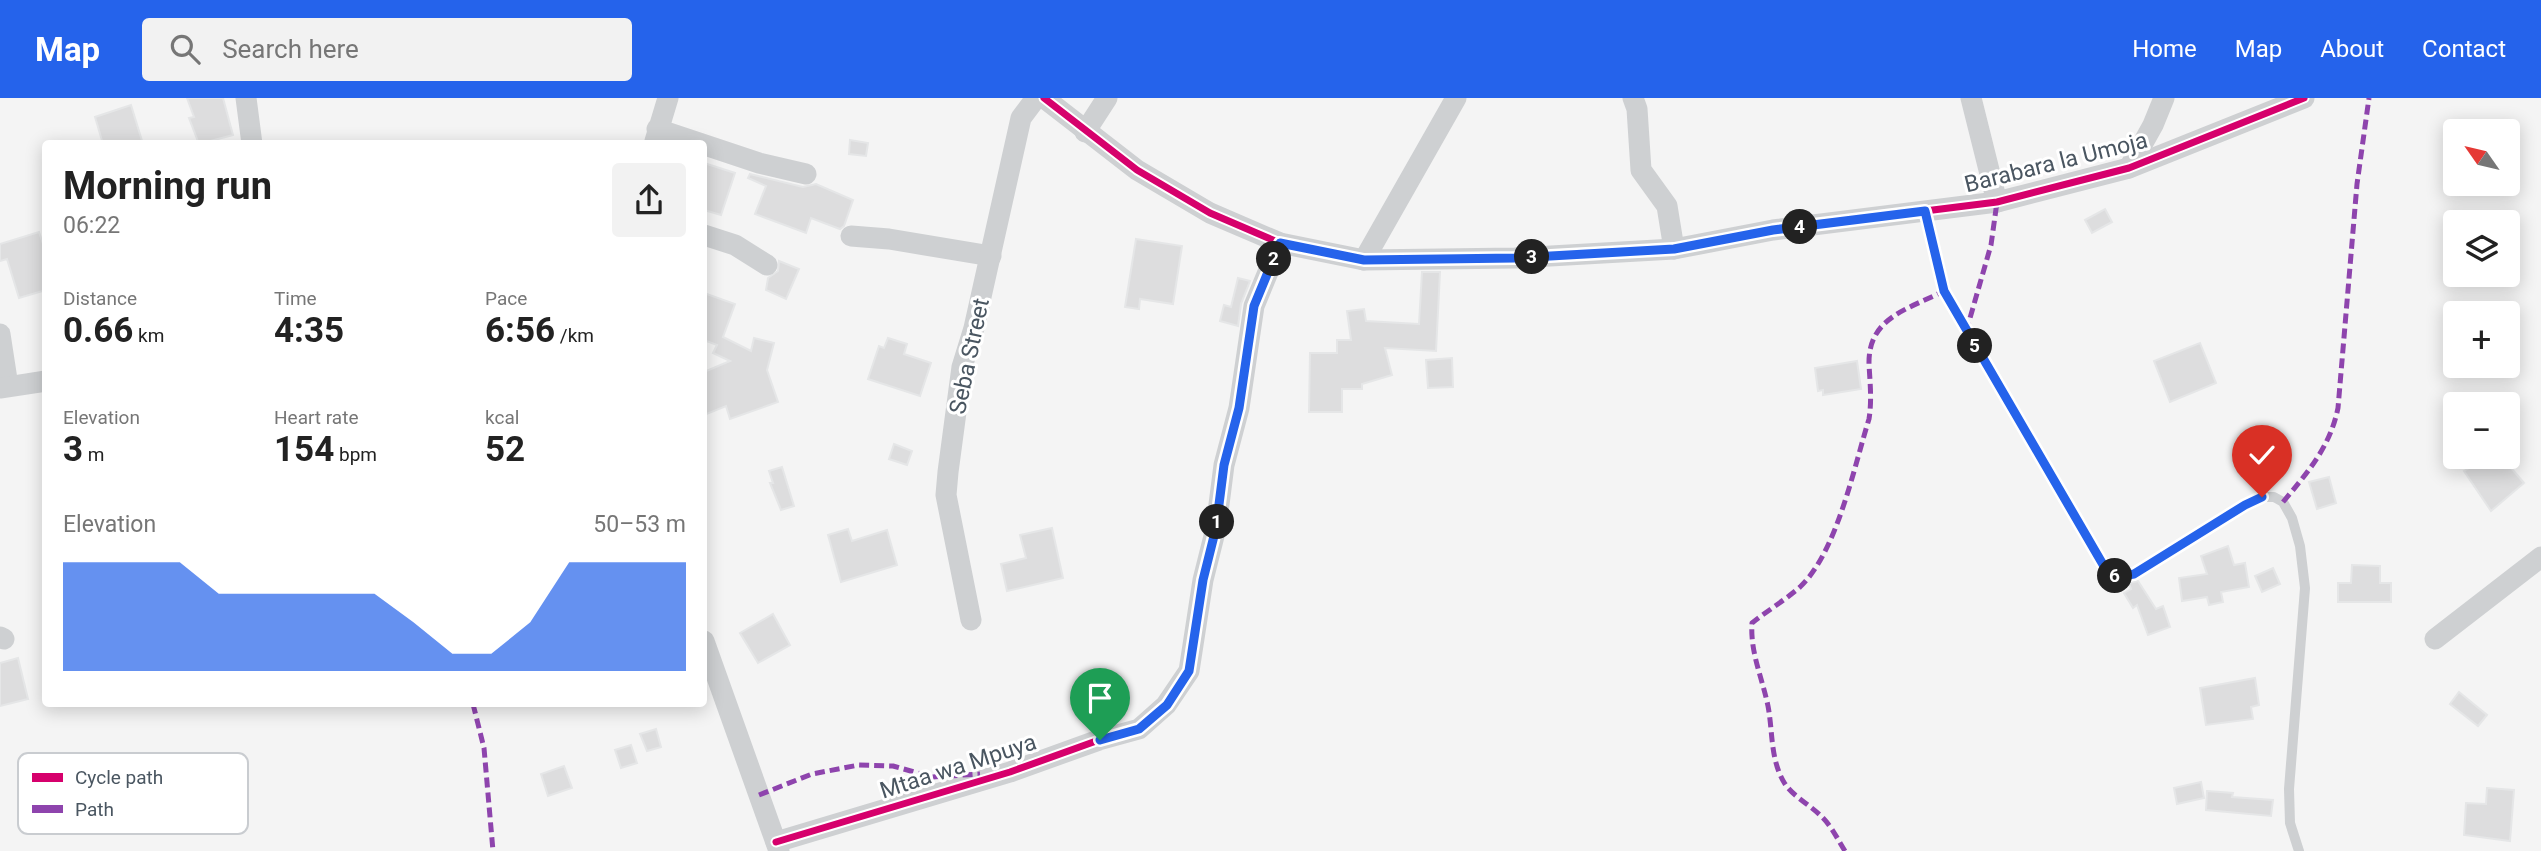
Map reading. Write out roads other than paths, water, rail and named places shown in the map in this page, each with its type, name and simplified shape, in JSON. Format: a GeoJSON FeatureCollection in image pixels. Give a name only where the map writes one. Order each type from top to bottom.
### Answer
{"type":"FeatureCollection","features":[{"type":"Feature","properties":{"kind":"street"},"geometry":{"type":"LineString","coordinates":[[246,98],[251,140]]}},
{"type":"Feature","properties":{"kind":"street"},"geometry":{"type":"LineString","coordinates":[[656,136],[668,98]]}},
{"type":"Feature","properties":{"kind":"street","name":"Seba Street"},"geometry":{"type":"LineString","coordinates":[[971,620],[946,495],[961,367],[974,328],[1021,118],[1036,98]]}},
{"type":"Feature","properties":{"kind":"street","name":"Barabara la Umoja"},"geometry":{"type":"LineString","coordinates":[[1044,98],[1137,170],[1210,213],[1280,243],[1364,260],[1515,258],[1674,249],[1773,230],[1997,202],[2129,168],[2304,98]]}},
{"type":"Feature","properties":{"kind":"street"},"geometry":{"type":"LineString","coordinates":[[1085,132],[1107,98]]}},
{"type":"Feature","properties":{"kind":"street"},"geometry":{"type":"LineString","coordinates":[[1364,260],[1456,98]]}},
{"type":"Feature","properties":{"kind":"street"},"geometry":{"type":"LineString","coordinates":[[1633,98],[1637,109],[1642,170],[1667,205],[1674,249]]}},
{"type":"Feature","properties":{"kind":"street"},"geometry":{"type":"LineString","coordinates":[[1970,98],[1997,202]]}},
{"type":"Feature","properties":{"kind":"street"},"geometry":{"type":"LineString","coordinates":[[2129,168],[2153,125],[2164,98]]}},
{"type":"Feature","properties":{"kind":"street"},"geometry":{"type":"LineString","coordinates":[[707,149],[806,174]]}},
{"type":"Feature","properties":{"kind":"street"},"geometry":{"type":"LineString","coordinates":[[707,236],[735,245],[767,265]]}},
{"type":"Feature","properties":{"kind":"street"},"geometry":{"type":"LineString","coordinates":[[851,236],[889,239],[990,256]]}},
{"type":"Feature","properties":{"kind":"street","name":"Mtaa wa Mpuya"},"geometry":{"type":"LineString","coordinates":[[778,847],[1139,729],[1167,705],[1189,671],[1203,580],[1216,528],[1224,465],[1239,408],[1254,306],[1280,243]]}},
{"type":"Feature","properties":{"kind":"street"},"geometry":{"type":"LineString","coordinates":[[0,334],[4,387],[42,382]]}},
{"type":"Feature","properties":{"kind":"street"},"geometry":{"type":"LineString","coordinates":[[2435,639],[2541,557]]}},
{"type":"Feature","properties":{"kind":"street"},"geometry":{"type":"LineString","coordinates":[[707,649],[778,847]]}},
{"type":"Feature","properties":{"kind":"lane"},"geometry":{"type":"LineString","coordinates":[[1925,211],[1944,291],[2105,568],[2116,577],[2134,574],[2262,497],[2274,497],[2283,502],[2292,517],[2300,546],[2305,587],[2289,789],[2290,823],[2300,851]]}}]}
